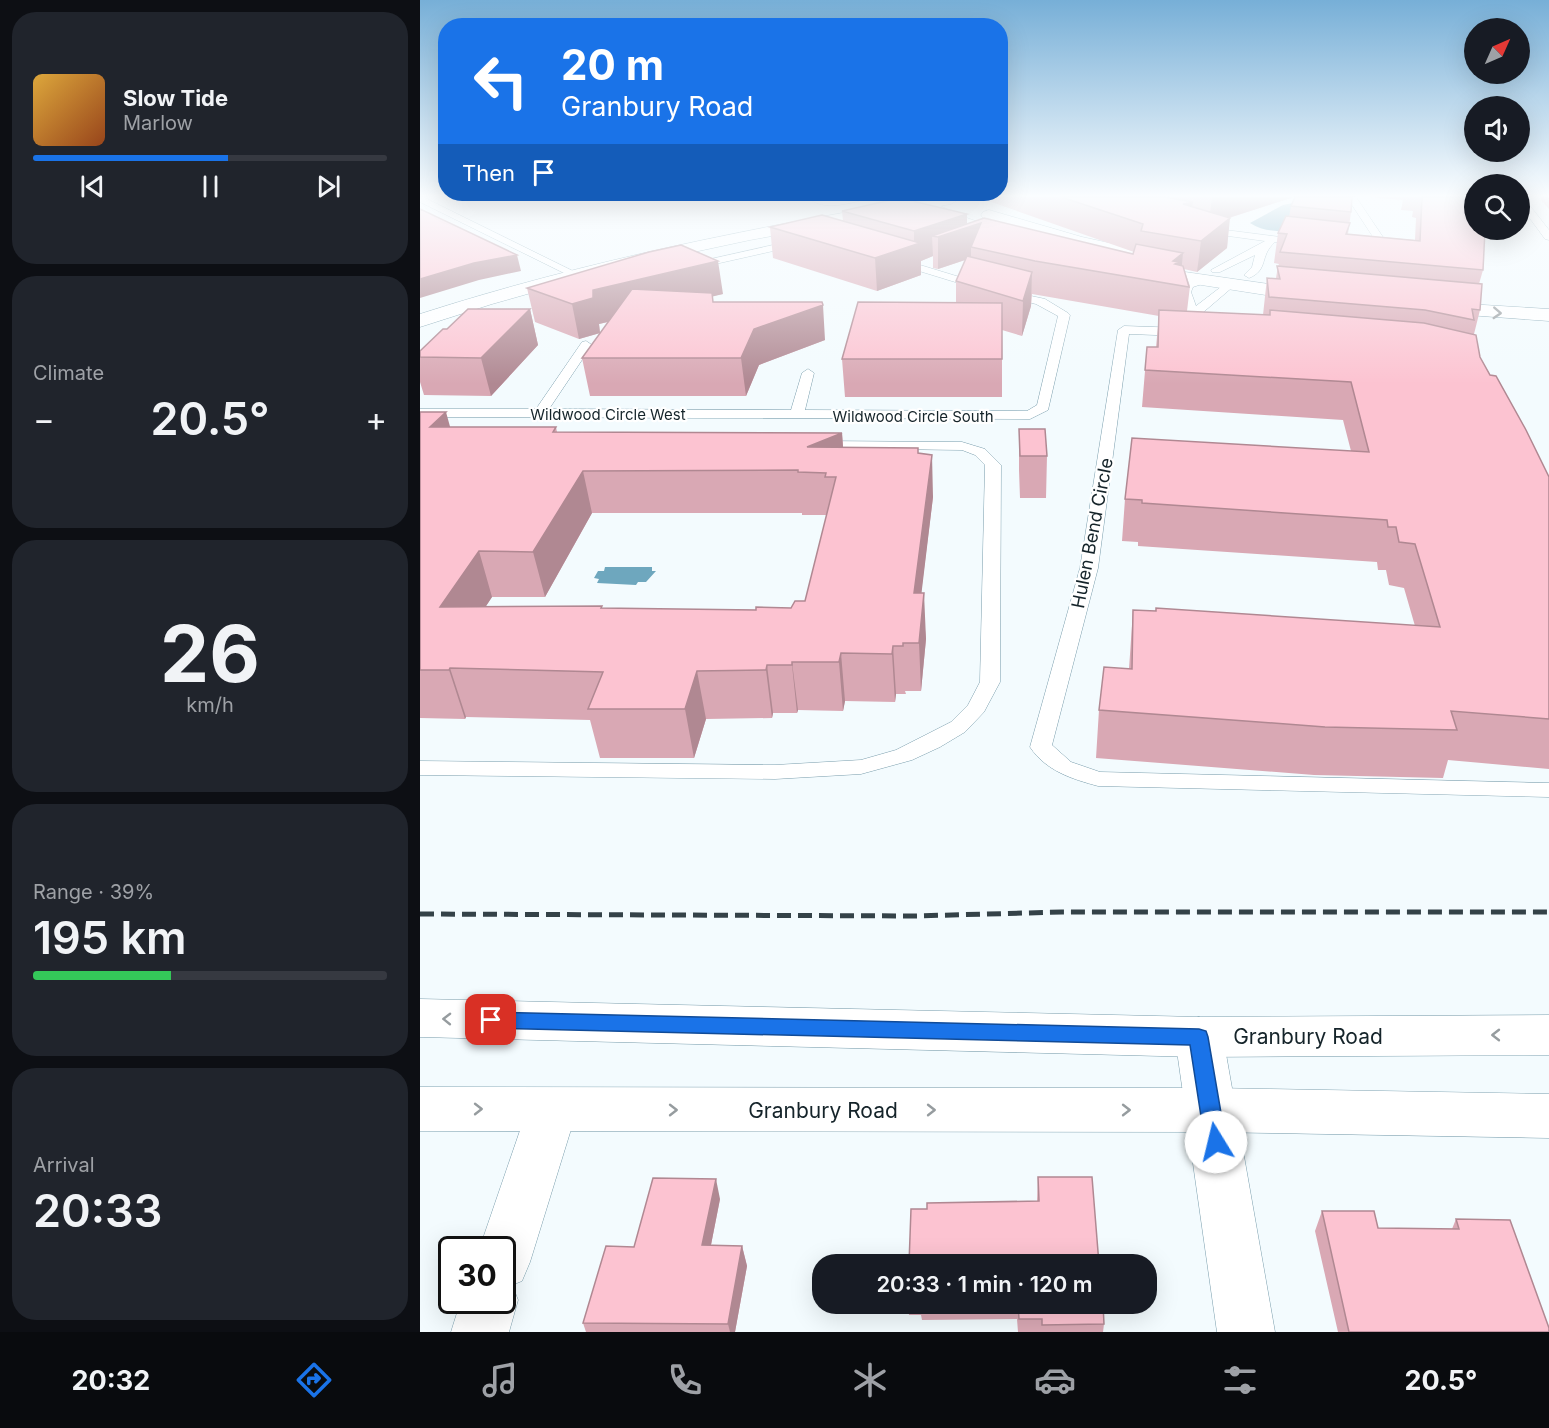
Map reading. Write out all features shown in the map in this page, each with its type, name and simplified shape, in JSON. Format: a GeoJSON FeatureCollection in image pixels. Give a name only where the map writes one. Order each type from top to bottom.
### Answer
{"type":"FeatureCollection","features":[{"type":"Feature","properties":{"kind":"street"},"geometry":{"type":"LineString","coordinates":[[420,321],[572,273],[631,259]]}},
{"type":"Feature","properties":{"kind":"street"},"geometry":{"type":"LineString","coordinates":[[1091,259],[1209,276],[1249,275],[1328,292],[1230,285],[1209,276],[1152,259]]}},
{"type":"Feature","properties":{"kind":"street"},"geometry":{"type":"LineString","coordinates":[[1230,285],[1249,275]]}},
{"type":"Feature","properties":{"kind":"street"},"geometry":{"type":"LineString","coordinates":[[1549,299],[1416,300],[1549,315]]}},
{"type":"Feature","properties":{"kind":"street","name":"Granbury Road"},"geometry":{"type":"LineString","coordinates":[[420,1018],[1199,1037],[1549,1035]]}},
{"type":"Feature","properties":{"kind":"street"},"geometry":{"type":"LineString","coordinates":[[1199,1037],[1246,1332]]}},
{"type":"Feature","properties":{"kind":"street","name":"Granbury Road"},"geometry":{"type":"LineString","coordinates":[[420,1109],[1211,1110],[1549,1116]]}},
{"type":"Feature","properties":{"kind":"street"},"geometry":{"type":"LineString","coordinates":[[511,1236],[552,1110]]}},
{"type":"Feature","properties":{"kind":"street"},"geometry":{"type":"LineString","coordinates":[[480,1332],[486,1314]]}},
{"type":"Feature","properties":{"kind":"lane"},"geometry":{"type":"LineString","coordinates":[[543,259],[572,273]]}},
{"type":"Feature","properties":{"kind":"lane"},"geometry":{"type":"LineString","coordinates":[[679,270],[726,259]]}},
{"type":"Feature","properties":{"kind":"lane"},"geometry":{"type":"LineString","coordinates":[[887,259],[919,267],[942,260]]}},
{"type":"Feature","properties":{"kind":"lane"},"geometry":{"type":"LineString","coordinates":[[1230,285],[1194,314],[1185,292],[1188,285],[1241,259]]}},
{"type":"Feature","properties":{"kind":"lane"},"geometry":{"type":"LineString","coordinates":[[1249,275],[1257,268],[1259,259]]}},
{"type":"Feature","properties":{"kind":"lane","name":"Wildwood Circle South"},"geometry":{"type":"LineString","coordinates":[[796,416],[1030,415],[1043,407],[1064,315],[1059,309],[1046,303],[995,292],[919,267]]}},
{"type":"Feature","properties":{"kind":"lane","name":"Hulen Bend Circle"},"geometry":{"type":"LineString","coordinates":[[1194,314],[1201,333],[1124,330],[1089,568],[1041,747],[1063,767],[1098,779],[1549,790]]}},
{"type":"Feature","properties":{"kind":"lane"},"geometry":{"type":"LineString","coordinates":[[540,414],[586,345]]}},
{"type":"Feature","properties":{"kind":"lane"},"geometry":{"type":"LineString","coordinates":[[796,416],[808,373]]}},
{"type":"Feature","properties":{"kind":"lane","name":"Wildwood Circle West"},"geometry":{"type":"LineString","coordinates":[[420,413],[796,416]]}},
{"type":"Feature","properties":{"kind":"lane"},"geometry":{"type":"LineString","coordinates":[[420,768],[775,772],[861,767],[904,755],[933,742],[958,727],[977,708],[990,682],[993,465],[989,457],[974,448],[962,446],[797,445]]}},
{"type":"Feature","properties":{"kind":"water"},"geometry":{"type":"Polygon","coordinates":[[[605,567],[652,567],[652,571],[656,571],[646,582],[638,582],[636,585],[597,583],[599,579],[594,578],[598,571],[604,571],[605,567]]]}},
{"type":"Feature","properties":{"kind":"building"},"geometry":{"type":"Polygon","coordinates":[[[420,259],[495,259],[474,263],[420,279],[420,259]]]}},
{"type":"Feature","properties":{"kind":"building"},"geometry":{"type":"Polygon","coordinates":[[[625,259],[718,261],[593,290],[593,298],[572,304],[527,288],[625,259]]]}},
{"type":"Feature","properties":{"kind":"building"},"geometry":{"type":"Polygon","coordinates":[[[966,259],[980,259],[1032,272],[1023,301],[956,281],[966,259]]]}},
{"type":"Feature","properties":{"kind":"building"},"geometry":{"type":"Polygon","coordinates":[[[1027,259],[1175,259],[1173,261],[1179,262],[1175,264],[1183,266],[1189,287],[1027,259]]]}},
{"type":"Feature","properties":{"kind":"building"},"geometry":{"type":"Polygon","coordinates":[[[1361,259],[1484,259],[1483,270],[1361,259]]]}},
{"type":"Feature","properties":{"kind":"building"},"geometry":{"type":"Polygon","coordinates":[[[1277,266],[1482,284],[1480,310],[1472,309],[1474,320],[1425,310],[1269,297],[1267,278],[1280,279],[1277,266]]]}},
{"type":"Feature","properties":{"kind":"building"},"geometry":{"type":"Polygon","coordinates":[[[632,289],[712,293],[713,302],[822,302],[823,305],[754,329],[741,358],[582,358],[632,289]]]}},
{"type":"Feature","properties":{"kind":"building"},"geometry":{"type":"Polygon","coordinates":[[[858,302],[1002,303],[1002,359],[842,359],[858,302]]]}},
{"type":"Feature","properties":{"kind":"building"},"geometry":{"type":"Polygon","coordinates":[[[468,309],[530,309],[481,358],[420,357],[420,351],[468,309]]]}},
{"type":"Feature","properties":{"kind":"building"},"geometry":{"type":"Polygon","coordinates":[[[1159,310],[1270,315],[1270,310],[1424,323],[1476,335],[1480,357],[1490,375],[1496,376],[1549,477],[1549,719],[1451,711],[1457,730],[1325,727],[1099,710],[1104,667],[1132,669],[1133,610],[1156,611],[1156,608],[1440,627],[1415,544],[1399,542],[1396,527],[1388,527],[1387,520],[1142,503],[1142,500],[1125,499],[1132,438],[1369,452],[1351,382],[1145,370],[1147,347],[1158,347],[1159,310]]]}},
{"type":"Feature","properties":{"kind":"building"},"geometry":{"type":"Polygon","coordinates":[[[420,412],[446,412],[430,427],[556,427],[553,432],[842,433],[807,447],[918,448],[918,453],[932,455],[914,593],[924,593],[919,643],[903,643],[903,646],[893,646],[892,654],[841,653],[839,662],[792,662],[792,665],[767,665],[766,670],[697,671],[685,709],[588,709],[603,672],[450,668],[449,670],[420,670],[420,412]],[[798,470],[583,471],[533,552],[479,551],[440,607],[602,606],[601,608],[756,610],[756,607],[791,608],[795,601],[805,601],[836,477],[825,477],[826,473],[798,472],[798,470]]]}},
{"type":"Feature","properties":{"kind":"building"},"geometry":{"type":"Polygon","coordinates":[[[1019,429],[1045,429],[1047,456],[1020,456],[1019,429]]]}},
{"type":"Feature","properties":{"kind":"building"},"geometry":{"type":"Polygon","coordinates":[[[1038,1177],[1092,1177],[1098,1254],[909,1254],[911,1209],[927,1209],[927,1203],[1039,1201],[1038,1177]]]}},
{"type":"Feature","properties":{"kind":"building"},"geometry":{"type":"Polygon","coordinates":[[[653,1178],[716,1179],[702,1245],[742,1246],[728,1324],[583,1323],[606,1246],[634,1247],[653,1178]]]}},
{"type":"Feature","properties":{"kind":"building"},"geometry":{"type":"Polygon","coordinates":[[[1322,1211],[1374,1211],[1378,1228],[1459,1229],[1456,1219],[1510,1220],[1549,1332],[1349,1332],[1322,1211]]]}},
{"type":"Feature","properties":{"kind":"building"},"geometry":{"type":"Polygon","coordinates":[[[1019,1314],[1104,1314],[1104,1324],[1042,1325],[1042,1319],[1019,1319],[1019,1314]]]}},
{"type":"Feature","properties":{"kind":"railway"},"geometry":{"type":"LineString","coordinates":[[420,914],[913,916],[1062,912],[1549,912]]}},
{"type":"Feature","properties":{"kind":"route"},"geometry":{"type":"LineString","coordinates":[[491,1020],[1199,1037],[1216,1142]]}}]}
